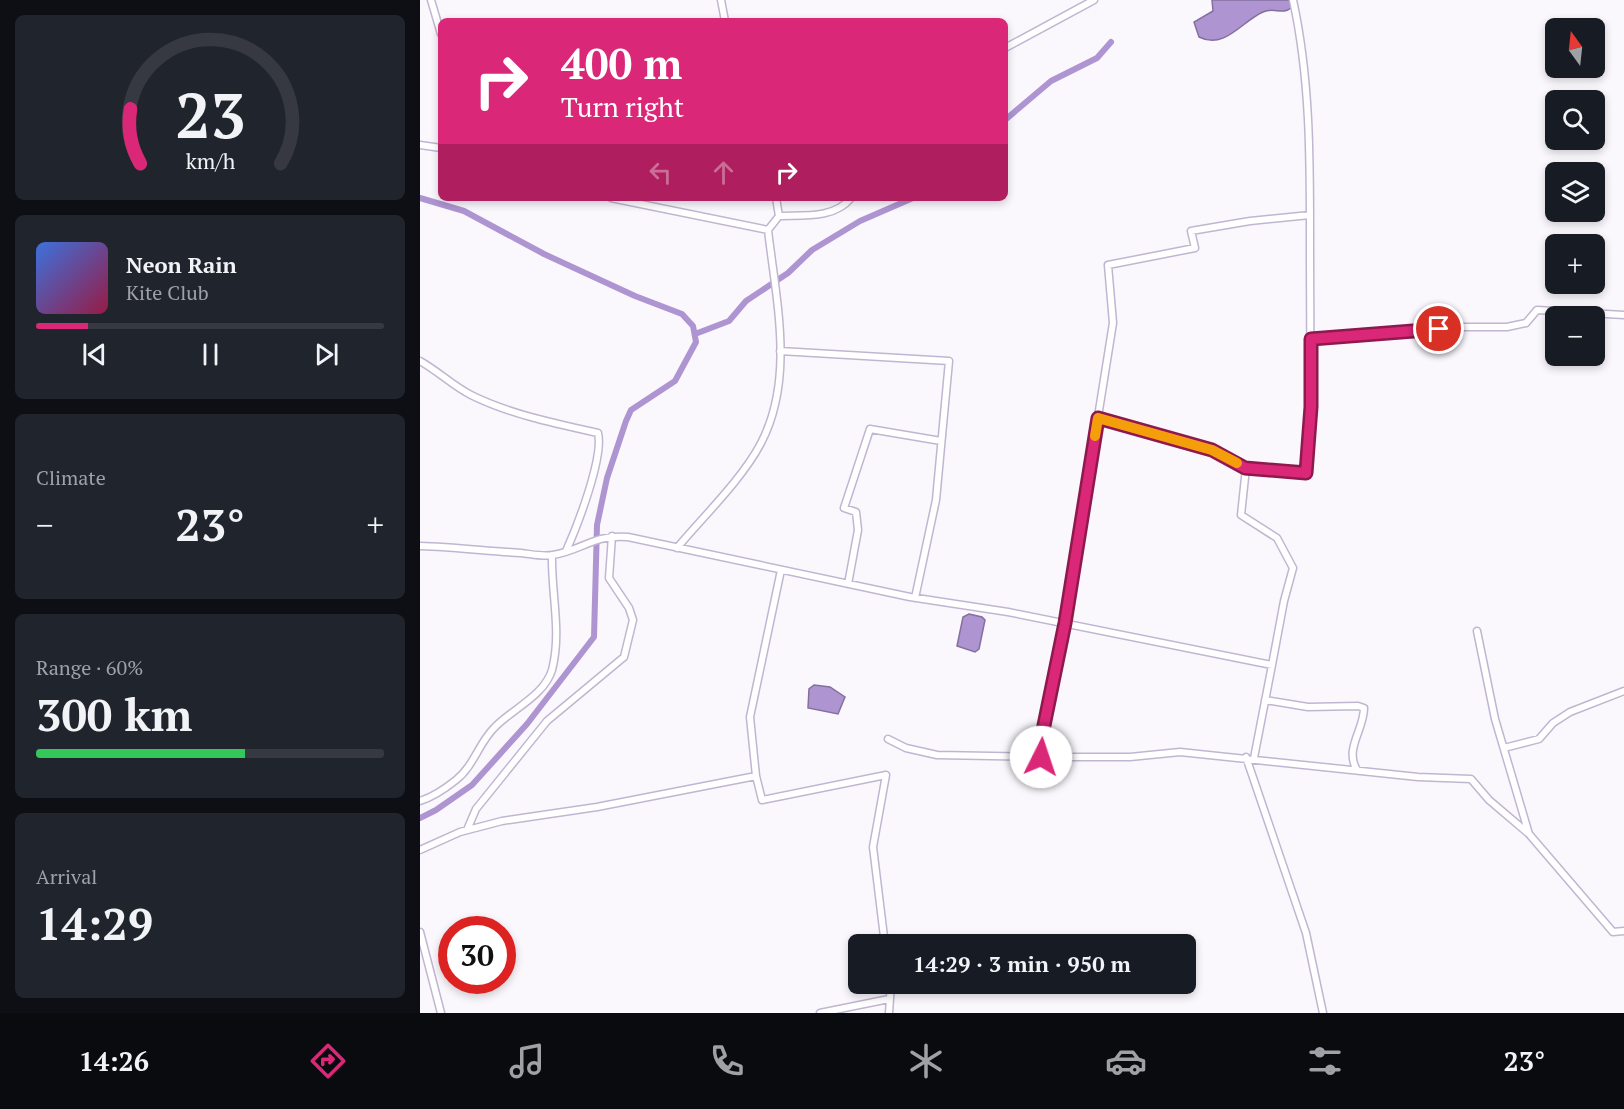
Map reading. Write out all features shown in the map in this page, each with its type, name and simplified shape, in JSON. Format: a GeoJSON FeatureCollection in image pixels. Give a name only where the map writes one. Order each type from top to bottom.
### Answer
{"type":"FeatureCollection","features":[{"type":"Feature","properties":{"kind":"street"},"geometry":{"type":"LineString","coordinates":[[431,0],[438,24]]}},
{"type":"Feature","properties":{"kind":"street"},"geometry":{"type":"LineString","coordinates":[[721,0],[724,18]]}},
{"type":"Feature","properties":{"kind":"street"},"geometry":{"type":"LineString","coordinates":[[1008,46],[1094,0]]}},
{"type":"Feature","properties":{"kind":"street"},"geometry":{"type":"LineString","coordinates":[[1098,418],[1212,450],[1245,468],[1306,473],[1311,407],[1310,215],[1303,46],[1293,0]]}},
{"type":"Feature","properties":{"kind":"street"},"geometry":{"type":"LineString","coordinates":[[420,145],[438,148]]}},
{"type":"Feature","properties":{"kind":"street"},"geometry":{"type":"LineString","coordinates":[[626,201],[768,230]]}},
{"type":"Feature","properties":{"kind":"street"},"geometry":{"type":"LineString","coordinates":[[677,548],[760,445],[774,413],[780,351],[780,311],[768,230],[779,216],[776,201]]}},
{"type":"Feature","properties":{"kind":"street"},"geometry":{"type":"LineString","coordinates":[[779,216],[820,215],[834,211],[847,201]]}},
{"type":"Feature","properties":{"kind":"street"},"geometry":{"type":"LineString","coordinates":[[1041,757],[1041,740],[1065,623],[1113,323],[1108,265],[1195,248],[1191,231],[1250,221],[1310,215]]}},
{"type":"Feature","properties":{"kind":"street"},"geometry":{"type":"LineString","coordinates":[[1311,339],[1461,327],[1507,327],[1526,322],[1537,310],[1624,315]]}},
{"type":"Feature","properties":{"kind":"street"},"geometry":{"type":"LineString","coordinates":[[780,351],[949,361],[936,500],[915,598]]}},
{"type":"Feature","properties":{"kind":"street"},"geometry":{"type":"LineString","coordinates":[[420,362],[437,370],[470,395],[506,408],[597,433],[599,449],[574,534],[566,551]]}},
{"type":"Feature","properties":{"kind":"street"},"geometry":{"type":"LineString","coordinates":[[848,584],[854,562],[858,524],[856,512],[844,508],[870,429],[941,441]]}},
{"type":"Feature","properties":{"kind":"street"},"geometry":{"type":"LineString","coordinates":[[1245,468],[1241,515],[1277,538],[1293,568],[1284,601],[1254,758]]}},
{"type":"Feature","properties":{"kind":"street"},"geometry":{"type":"LineString","coordinates":[[420,546],[552,555],[583,546],[592,540],[612,536],[915,598],[1065,623],[1272,665]]}},
{"type":"Feature","properties":{"kind":"street"},"geometry":{"type":"LineString","coordinates":[[467,830],[476,809],[547,721],[624,657],[633,620],[629,608],[609,578],[612,536]]}},
{"type":"Feature","properties":{"kind":"street"},"geometry":{"type":"LineString","coordinates":[[420,801],[457,779],[493,729],[542,687],[552,670],[556,598],[551,586],[552,555]]}},
{"type":"Feature","properties":{"kind":"street"},"geometry":{"type":"LineString","coordinates":[[781,570],[750,717],[756,776],[762,800],[886,775],[873,847],[884,934]]}},
{"type":"Feature","properties":{"kind":"street"},"geometry":{"type":"LineString","coordinates":[[1477,631],[1503,748],[1529,834]]}},
{"type":"Feature","properties":{"kind":"street"},"geometry":{"type":"LineString","coordinates":[[1503,748],[1539,739],[1553,723],[1570,712],[1624,691]]}},
{"type":"Feature","properties":{"kind":"street"},"geometry":{"type":"LineString","coordinates":[[1265,700],[1308,707],[1358,706],[1364,708],[1352,749],[1357,770]]}},
{"type":"Feature","properties":{"kind":"street"},"geometry":{"type":"LineString","coordinates":[[888,739],[906,748],[938,754],[1130,758],[1180,752],[1246,757],[1418,777],[1471,779],[1489,800],[1529,834],[1613,932],[1624,931]]}},
{"type":"Feature","properties":{"kind":"street"},"geometry":{"type":"LineString","coordinates":[[1246,757],[1306,933],[1323,1013]]}},
{"type":"Feature","properties":{"kind":"street"},"geometry":{"type":"LineString","coordinates":[[420,850],[467,830],[502,821],[597,807],[756,776]]}},
{"type":"Feature","properties":{"kind":"street"},"geometry":{"type":"LineString","coordinates":[[420,932],[441,1013]]}},
{"type":"Feature","properties":{"kind":"street"},"geometry":{"type":"LineString","coordinates":[[889,1013],[890,994]]}},
{"type":"Feature","properties":{"kind":"street"},"geometry":{"type":"LineString","coordinates":[[820,1013],[889,999]]}},
{"type":"Feature","properties":{"kind":"shaded area"},"geometry":{"type":"Polygon","coordinates":[[[1212,0],[1289,0],[1291,8],[1285,11],[1263,12],[1233,33],[1217,40],[1208,40],[1199,37],[1194,22],[1213,11],[1212,0]]]}},
{"type":"Feature","properties":{"kind":"shaded area"},"geometry":{"type":"Polygon","coordinates":[[[969,614],[985,620],[979,649],[975,652],[957,646],[963,617],[969,614]]]}},
{"type":"Feature","properties":{"kind":"shaded area"},"geometry":{"type":"Polygon","coordinates":[[[814,685],[830,687],[845,697],[838,714],[808,708],[809,689],[814,685]]]}},
{"type":"Feature","properties":{"kind":"waterway"},"geometry":{"type":"LineString","coordinates":[[1008,117],[1051,81],[1097,58],[1111,42]]}},
{"type":"Feature","properties":{"kind":"waterway"},"geometry":{"type":"LineString","coordinates":[[420,198],[464,211],[544,254],[635,296],[682,314],[693,326],[696,342],[675,381],[631,410],[626,421],[607,478],[597,525],[594,637],[527,724],[472,785],[436,810],[420,818]]}},
{"type":"Feature","properties":{"kind":"waterway"},"geometry":{"type":"LineString","coordinates":[[695,334],[729,321],[746,301],[788,273],[812,250],[860,221],[906,201]]}},
{"type":"Feature","properties":{"kind":"slow traffic"},"geometry":{"type":"LineString","coordinates":[[1095,436],[1098,418],[1212,450],[1237,463]]}},
{"type":"Feature","properties":{"kind":"route"},"geometry":{"type":"LineString","coordinates":[[1041,757],[1041,740],[1065,623],[1098,418],[1212,450],[1245,468],[1306,473],[1311,407],[1311,339],[1439,329]]}}]}
